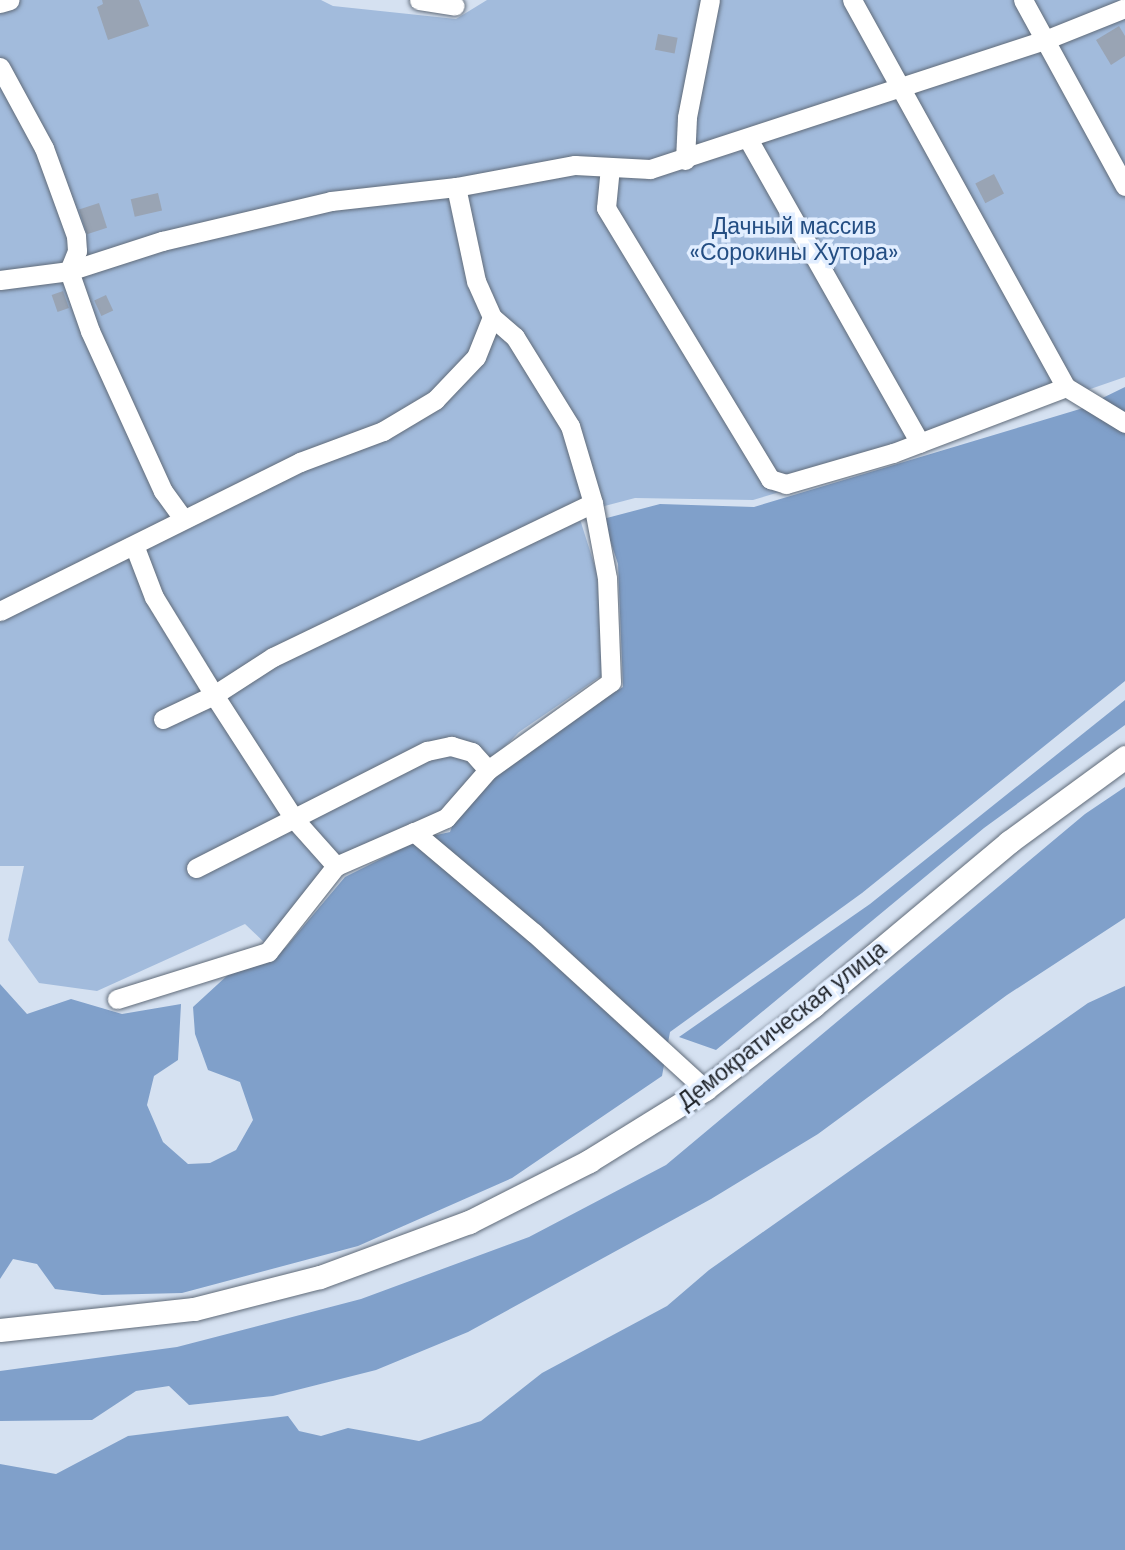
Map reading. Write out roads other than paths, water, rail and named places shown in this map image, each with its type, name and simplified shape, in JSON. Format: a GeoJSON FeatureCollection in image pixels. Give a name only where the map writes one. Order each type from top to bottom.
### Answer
{"type":"FeatureCollection","features":[{"type":"Feature","properties":{"kind":"main road","name":"Демократическая улица"},"geometry":{"type":"LineString","coordinates":[[0,1330],[194,1309],[320,1277],[468,1222],[589,1161],[705,1088],[813,1006],[1009,842],[1125,757]]}},
{"type":"Feature","properties":{"kind":"lane"},"geometry":{"type":"LineString","coordinates":[[0,3],[10,0]]}},
{"type":"Feature","properties":{"kind":"lane"},"geometry":{"type":"LineString","coordinates":[[419,0],[455,6]]}},
{"type":"Feature","properties":{"kind":"lane"},"geometry":{"type":"LineString","coordinates":[[685,160],[687,117],[710,0]]}},
{"type":"Feature","properties":{"kind":"lane"},"geometry":{"type":"LineString","coordinates":[[852,0],[1066,387],[1125,424]]}},
{"type":"Feature","properties":{"kind":"lane"},"geometry":{"type":"LineString","coordinates":[[1023,0],[1125,186]]}},
{"type":"Feature","properties":{"kind":"lane"},"geometry":{"type":"LineString","coordinates":[[0,280],[69,271],[162,241],[331,201],[456,187],[575,165],[650,169],[685,160],[1045,40],[1125,8]]}},
{"type":"Feature","properties":{"kind":"lane"},"geometry":{"type":"LineString","coordinates":[[0,67],[44,148],[76,236],[77,251],[69,271],[126,418],[163,491],[183,519]]}},
{"type":"Feature","properties":{"kind":"lane"},"geometry":{"type":"LineString","coordinates":[[748,139],[920,443]]}},
{"type":"Feature","properties":{"kind":"lane"},"geometry":{"type":"LineString","coordinates":[[610,167],[606,208],[770,479],[786,484],[920,443],[1066,387]]}},
{"type":"Feature","properties":{"kind":"lane"},"geometry":{"type":"LineString","coordinates":[[117,999],[268,952],[336,866],[446,818],[488,770],[611,682],[607,578],[593,503],[570,426],[515,337],[492,317],[476,281],[456,187]]}},
{"type":"Feature","properties":{"kind":"lane"},"geometry":{"type":"LineString","coordinates":[[0,611],[300,462],[383,431],[435,400],[476,357],[492,317]]}},
{"type":"Feature","properties":{"kind":"lane"},"geometry":{"type":"LineString","coordinates":[[163,719],[214,695],[273,657],[593,503]]}},
{"type":"Feature","properties":{"kind":"lane"},"geometry":{"type":"LineString","coordinates":[[134,545],[154,597],[214,695],[295,820],[336,866]]}},
{"type":"Feature","properties":{"kind":"lane"},"geometry":{"type":"LineString","coordinates":[[196,868],[427,751],[451,746],[472,752],[488,770]]}},
{"type":"Feature","properties":{"kind":"lane"},"geometry":{"type":"LineString","coordinates":[[414,832],[534,933],[705,1088]]}},
{"type":"Feature","properties":{"kind":"park label","name":"Дачный массив «Сорокины Хутора»"},"geometry":{"type":"Point","coordinates":[794,239]}}]}
